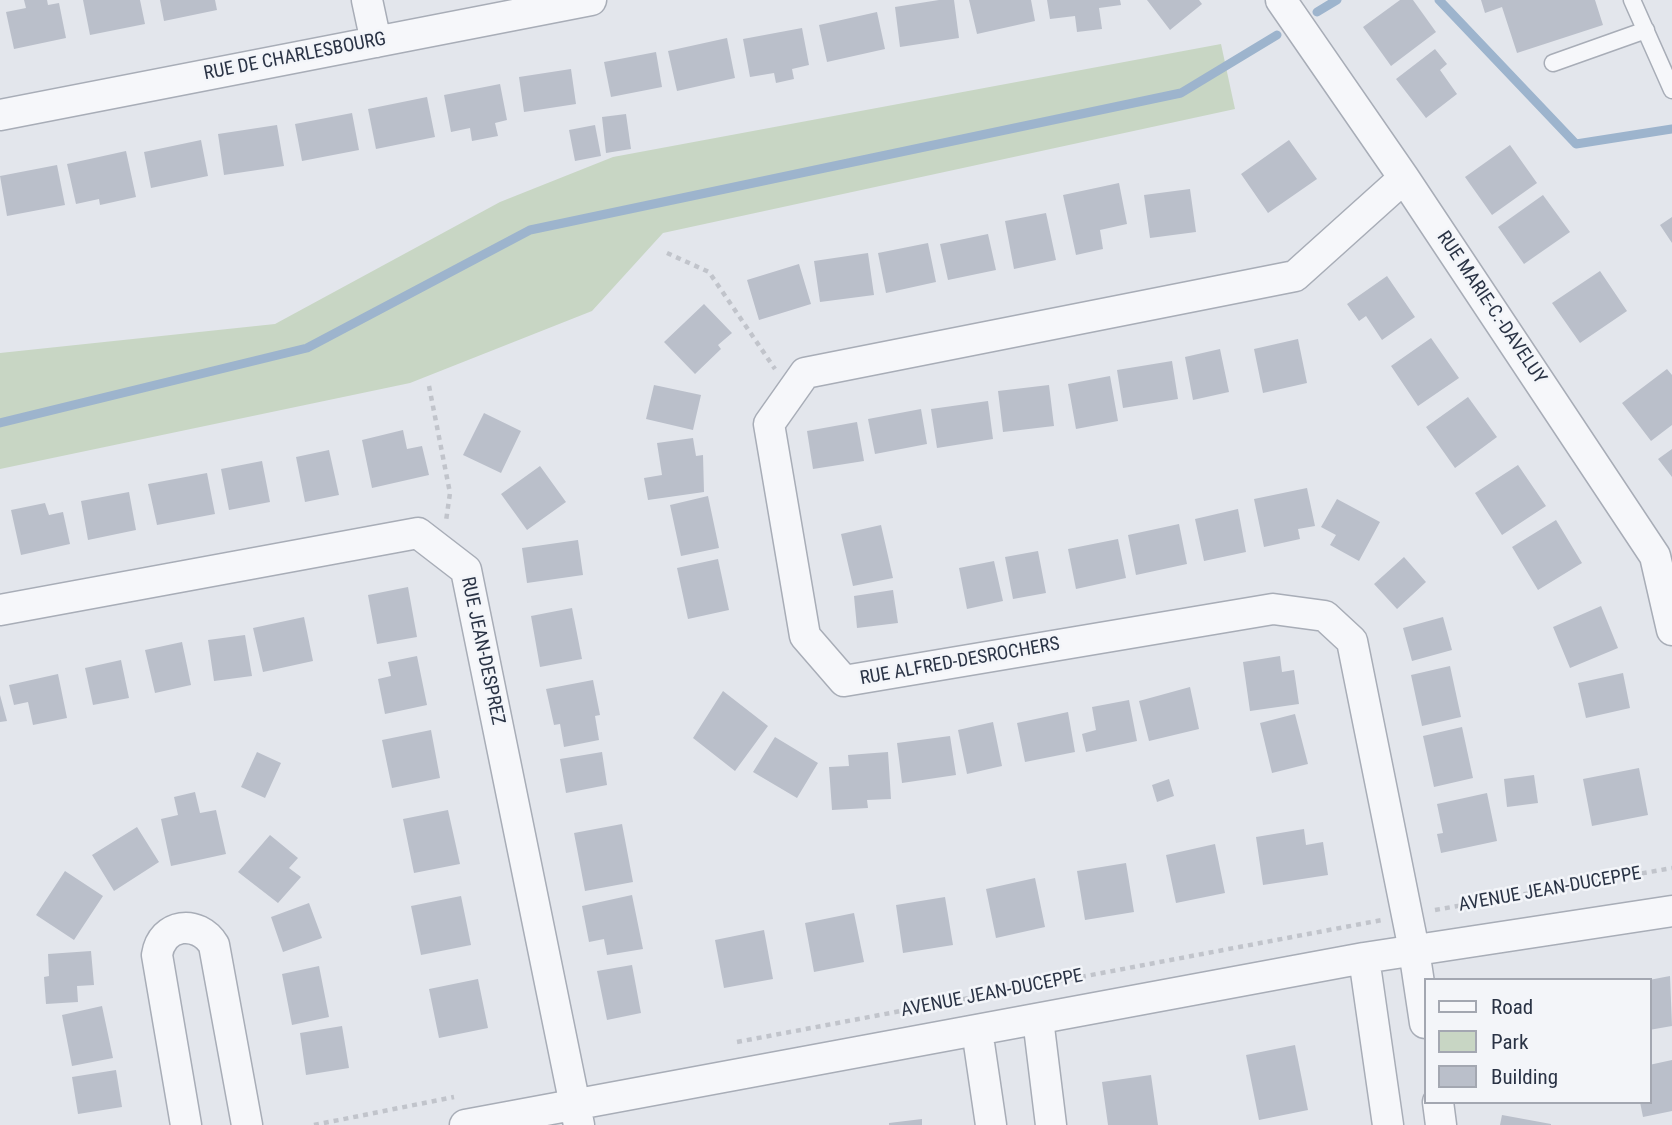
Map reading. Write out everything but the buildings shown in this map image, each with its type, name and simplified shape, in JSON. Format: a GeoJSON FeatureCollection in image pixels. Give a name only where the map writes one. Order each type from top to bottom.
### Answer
{"type":"FeatureCollection","features":[{"type":"Feature","properties":{"kind":"street"},"geometry":{"type":"LineString","coordinates":[[367,0],[376,42]]}},
{"type":"Feature","properties":{"kind":"street","name":"RUE DE CHARLESBOURG"},"geometry":{"type":"LineString","coordinates":[[0,115],[591,0]]}},
{"type":"Feature","properties":{"kind":"street","name":"RUE MARIE-C.-DAVELUY"},"geometry":{"type":"LineString","coordinates":[[1281,0],[1404,178],[1655,556],[1672,630]]}},
{"type":"Feature","properties":{"kind":"street","name":"RUE ALFRED-DESROCHERS"},"geometry":{"type":"LineString","coordinates":[[1404,178],[1295,276],[804,373],[769,424],[805,636],[845,681],[1273,609],[1325,616],[1352,641],[1414,950]]}},
{"type":"Feature","properties":{"kind":"street","name":"RUE JEAN-DESPREZ"},"geometry":{"type":"LineString","coordinates":[[0,610],[418,533],[466,570],[577,1115]]}},
{"type":"Feature","properties":{"kind":"street","name":"AVENUE JEAN-DUCEPPE"},"geometry":{"type":"LineString","coordinates":[[465,1125],[577,1115],[1038,1018],[1364,958],[1672,911]]}},
{"type":"Feature","properties":{"kind":"street"},"geometry":{"type":"LineString","coordinates":[[186,1125],[157,955],[158,946],[169,932],[185,927],[200,930],[214,945],[247,1125]]}},
{"type":"Feature","properties":{"kind":"street"},"geometry":{"type":"LineString","coordinates":[[1414,950],[1424,1016]]}},
{"type":"Feature","properties":{"kind":"street"},"geometry":{"type":"LineString","coordinates":[[1364,958],[1388,1125]]}},
{"type":"Feature","properties":{"kind":"street","name":"AVENUE JEAN-DUCEPPE"},"geometry":{"type":"LineString","coordinates":[[1038,1018],[1051,1125]]}},
{"type":"Feature","properties":{"kind":"street","name":"AVENUE JEAN-DUCEPPE"},"geometry":{"type":"LineString","coordinates":[[977,1030],[991,1125]]}},
{"type":"Feature","properties":{"kind":"street"},"geometry":{"type":"LineString","coordinates":[[1438,1104],[1441,1125]]}},
{"type":"Feature","properties":{"kind":"lane"},"geometry":{"type":"LineString","coordinates":[[1632,0],[1672,90]]}},
{"type":"Feature","properties":{"kind":"lane"},"geometry":{"type":"LineString","coordinates":[[1553,63],[1646,30]]}},
{"type":"Feature","properties":{"kind":"path"},"geometry":{"type":"LineString","coordinates":[[667,253],[709,272],[791,393]]}},
{"type":"Feature","properties":{"kind":"path"},"geometry":{"type":"LineString","coordinates":[[429,386],[450,493],[447,517],[437,548]]}},
{"type":"Feature","properties":{"kind":"path","name":"AVENUE JEAN-DUCEPPE"},"geometry":{"type":"LineString","coordinates":[[734,1043],[1407,915],[1672,868]]}},
{"type":"Feature","properties":{"kind":"path"},"geometry":{"type":"LineString","coordinates":[[314,1125],[462,1096]]}},
{"type":"Feature","properties":{"kind":"green space"},"geometry":{"type":"Polygon","coordinates":[[[1221,44],[1235,109],[663,233],[592,311],[410,383],[0,469],[0,353],[275,324],[500,202],[613,157],[1221,44]]]}},
{"type":"Feature","properties":{"kind":"waterway"},"geometry":{"type":"LineString","coordinates":[[1317,12],[1337,0]]}},
{"type":"Feature","properties":{"kind":"waterway"},"geometry":{"type":"LineString","coordinates":[[1439,0],[1576,144],[1672,129]]}},
{"type":"Feature","properties":{"kind":"waterway"},"geometry":{"type":"LineString","coordinates":[[0,423],[307,348],[530,230],[1181,93],[1277,35]]}}]}
